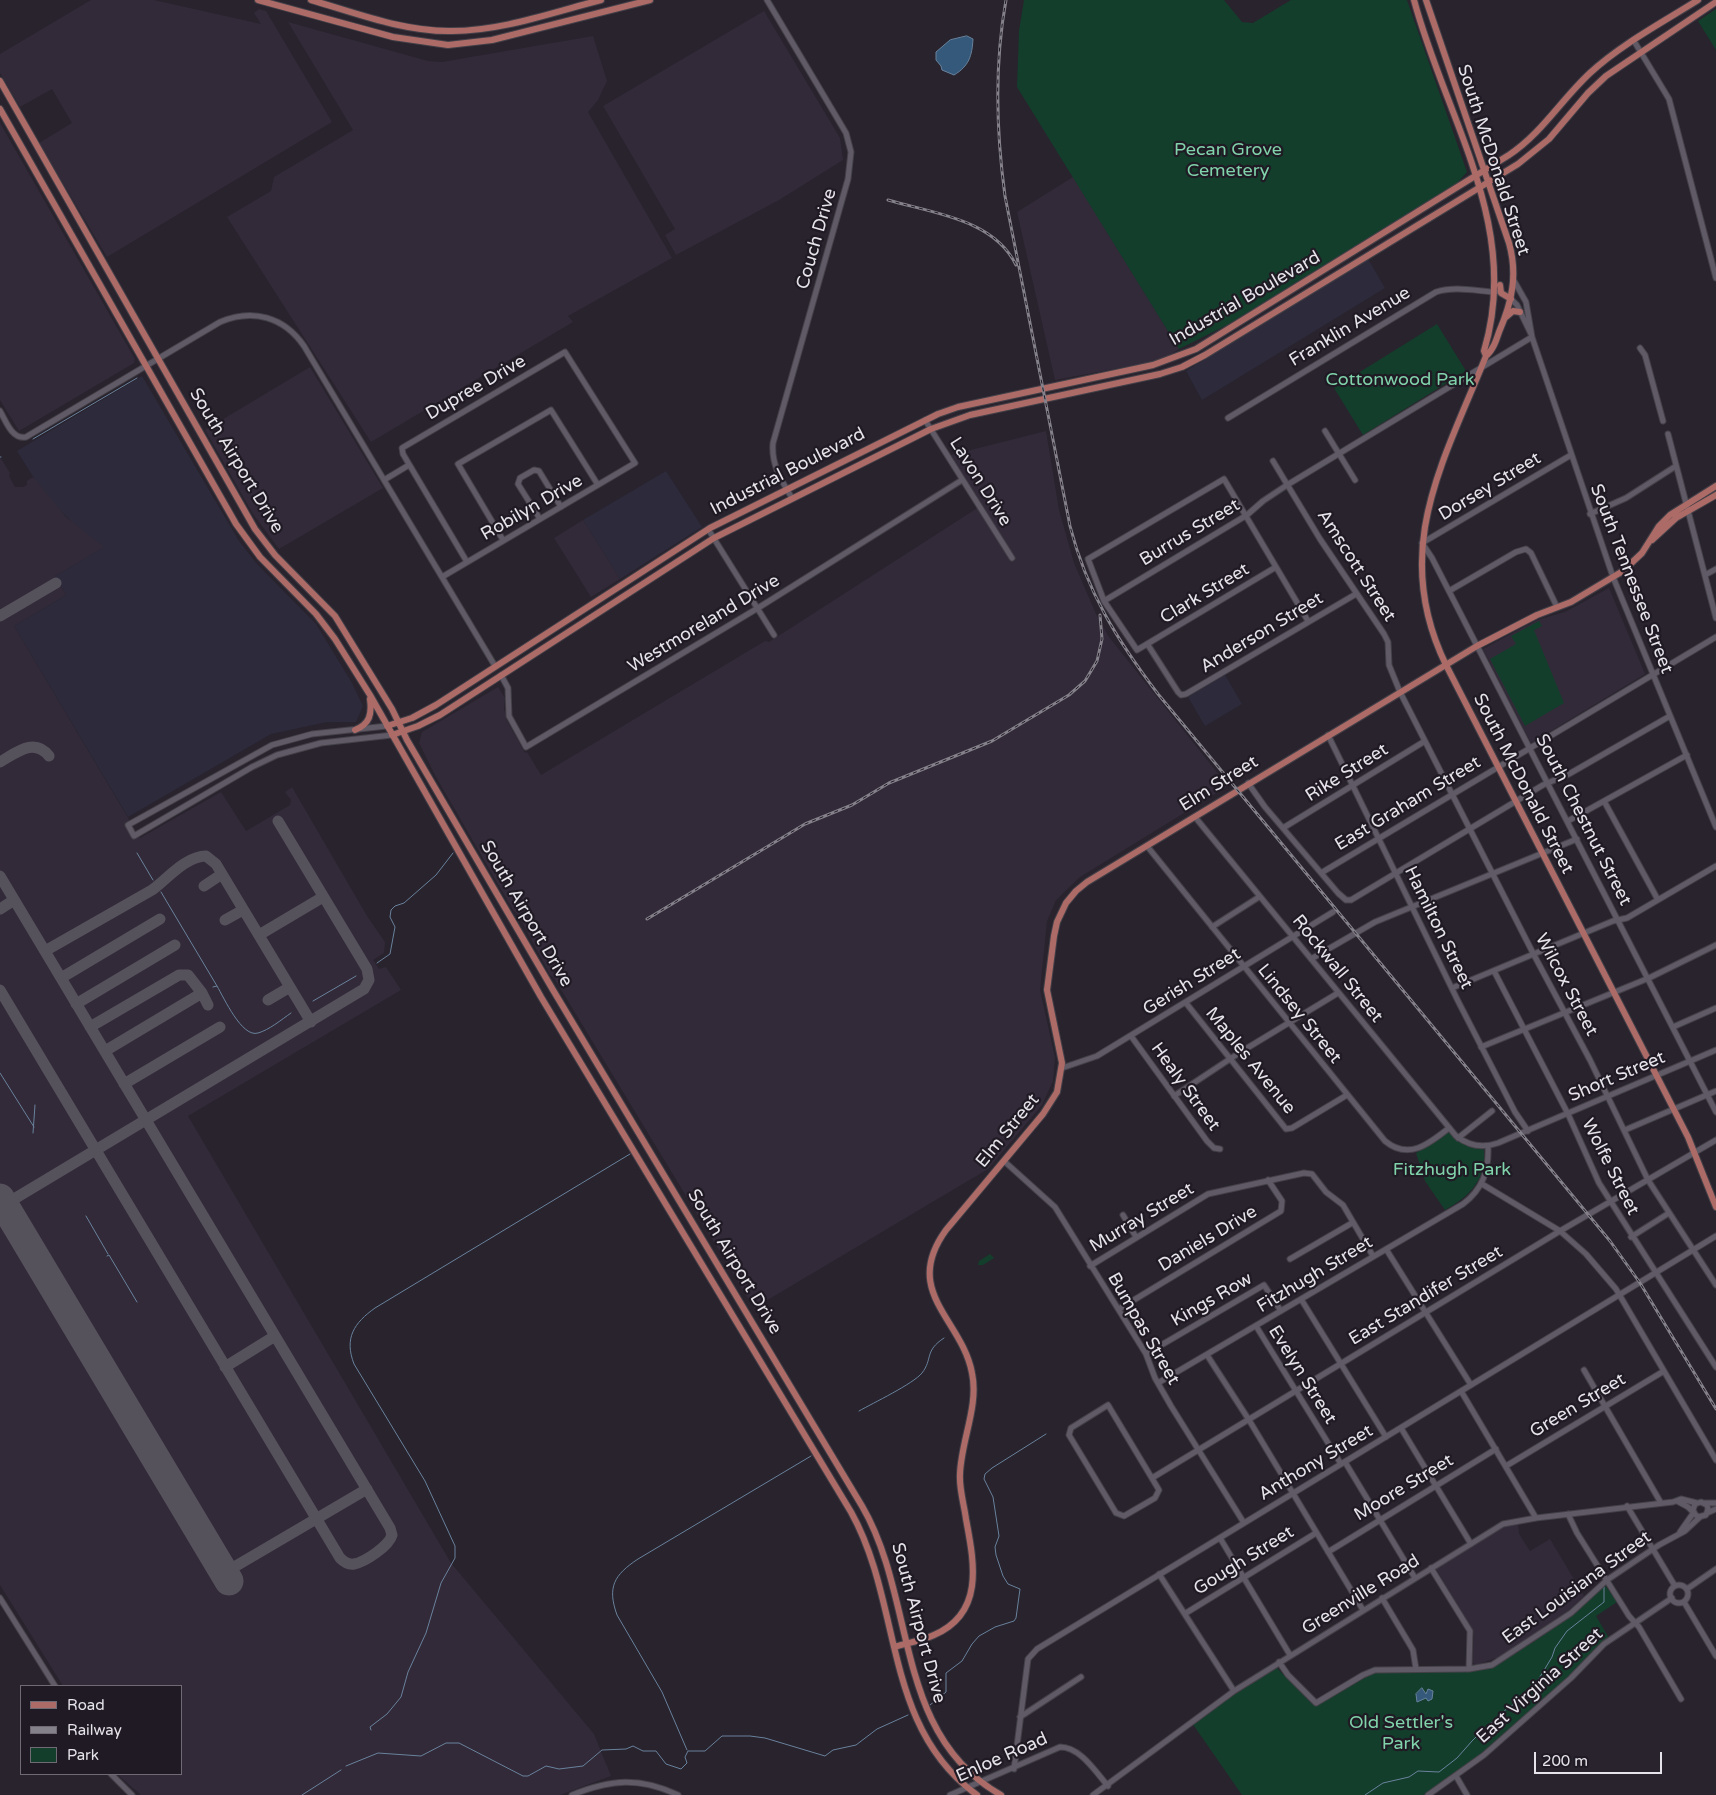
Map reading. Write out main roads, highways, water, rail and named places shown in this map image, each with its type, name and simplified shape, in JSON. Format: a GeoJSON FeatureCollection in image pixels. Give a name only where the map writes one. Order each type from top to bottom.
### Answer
{"type":"FeatureCollection","features":[{"type":"Feature","properties":{"kind":"main road"},"geometry":{"type":"LineString","coordinates":[[258,0],[280,3],[393,37],[438,44],[470,44],[492,40],[650,0]]}},
{"type":"Feature","properties":{"kind":"main road"},"geometry":{"type":"LineString","coordinates":[[310,0],[388,22],[438,31],[487,28],[601,0]]}},
{"type":"Feature","properties":{"kind":"main road","name":"South McDonald Street"},"geometry":{"type":"LineString","coordinates":[[1414,0],[1480,187],[1493,243],[1496,292],[1492,322],[1484,351],[1486,356]]}},
{"type":"Feature","properties":{"kind":"main road","name":"South McDonald Street"},"geometry":{"type":"LineString","coordinates":[[1426,0],[1509,243],[1514,279],[1506,318],[1491,352],[1486,356],[1432,492],[1422,543],[1421,565],[1426,606],[1433,634],[1446,664],[1695,1152],[1713,1189],[1716,1207]]}},
{"type":"Feature","properties":{"kind":"main road","name":"Industrial Boulevard"},"geometry":{"type":"LineString","coordinates":[[387,726],[427,711],[708,529],[925,420],[958,407],[1160,364],[1184,355],[1484,172],[1526,143],[1545,126],[1564,102],[1596,68],[1698,0]]}},
{"type":"Feature","properties":{"kind":"main road","name":"Industrial Boulevard"},"geometry":{"type":"LineString","coordinates":[[392,735],[429,721],[714,538],[931,429],[964,416],[1160,374],[1188,364],[1488,183],[1538,149],[1606,76],[1716,2]]}},
{"type":"Feature","properties":{"kind":"main road"},"geometry":{"type":"LineString","coordinates":[[581,5],[583,17]]}},
{"type":"Feature","properties":{"kind":"main road"},"geometry":{"type":"LineString","coordinates":[[438,31],[438,44]]}},
{"type":"Feature","properties":{"kind":"main road","name":"South Airport Drive"},"geometry":{"type":"LineString","coordinates":[[0,81],[256,528],[271,550],[321,600],[348,635],[553,990],[872,1523],[885,1554],[916,1684],[926,1712],[951,1752],[982,1782],[1001,1795]]}},
{"type":"Feature","properties":{"kind":"main road"},"geometry":{"type":"LineString","coordinates":[[1564,102],[1574,109]]}},
{"type":"Feature","properties":{"kind":"main road"},"geometry":{"type":"LineString","coordinates":[[1452,109],[1461,105]]}},
{"type":"Feature","properties":{"kind":"main road","name":"South Airport Drive"},"geometry":{"type":"LineString","coordinates":[[0,109],[148,365],[236,524],[255,550],[316,614],[337,642],[370,696],[541,997],[862,1532],[875,1567],[904,1687],[914,1718],[941,1760],[977,1795]]}},
{"type":"Feature","properties":{"kind":"main road"},"geometry":{"type":"LineString","coordinates":[[16,136],[28,130]]}},
{"type":"Feature","properties":{"kind":"main road"},"geometry":{"type":"LineString","coordinates":[[1463,139],[1471,134]]}},
{"type":"Feature","properties":{"kind":"main road"},"geometry":{"type":"LineString","coordinates":[[68,227],[79,220]]}},
{"type":"Feature","properties":{"kind":"main road"},"geometry":{"type":"LineString","coordinates":[[1493,243],[1498,238],[1503,240],[1513,265]]}},
{"type":"Feature","properties":{"kind":"main road"},"geometry":{"type":"LineString","coordinates":[[1354,252],[1360,261]]}},
{"type":"Feature","properties":{"kind":"main road"},"geometry":{"type":"LineString","coordinates":[[1494,252],[1500,271],[1500,292],[1511,300]]}},
{"type":"Feature","properties":{"kind":"main road"},"geometry":{"type":"LineString","coordinates":[[1327,268],[1333,277]]}},
{"type":"Feature","properties":{"kind":"main road"},"geometry":{"type":"LineString","coordinates":[[1282,296],[1287,304]]}},
{"type":"Feature","properties":{"kind":"main road"},"geometry":{"type":"LineString","coordinates":[[1270,303],[1276,311]]}},
{"type":"Feature","properties":{"kind":"main road"},"geometry":{"type":"LineString","coordinates":[[1506,318],[1513,311],[1520,312]]}},
{"type":"Feature","properties":{"kind":"main road"},"geometry":{"type":"LineString","coordinates":[[1072,393],[1077,385],[1096,380],[1105,375],[1109,385]]}},
{"type":"Feature","properties":{"kind":"main road"},"geometry":{"type":"LineString","coordinates":[[204,466],[216,460]]}},
{"type":"Feature","properties":{"kind":"main road"},"geometry":{"type":"LineString","coordinates":[[1652,540],[1662,522],[1685,504],[1716,486]]}},
{"type":"Feature","properties":{"kind":"main road"},"geometry":{"type":"LineString","coordinates":[[1652,540],[1687,511],[1716,495]]}},
{"type":"Feature","properties":{"kind":"main road","name":"Elm Street"},"geometry":{"type":"LineString","coordinates":[[894,1647],[932,1636],[951,1624],[967,1603],[974,1580],[973,1556],[960,1474],[973,1394],[973,1378],[966,1355],[936,1301],[931,1286],[931,1271],[935,1251],[942,1235],[1051,1102],[1059,1087],[1062,1068],[1047,990],[1057,922],[1066,903],[1078,888],[1446,664],[1537,615],[1571,602],[1612,577],[1633,563],[1652,540]]}},
{"type":"Feature","properties":{"kind":"main road"},"geometry":{"type":"LineString","coordinates":[[599,599],[605,608]]}},
{"type":"Feature","properties":{"kind":"main road"},"geometry":{"type":"LineString","coordinates":[[337,642],[348,635]]}},
{"type":"Feature","properties":{"kind":"main road"},"geometry":{"type":"LineString","coordinates":[[495,666],[501,675]]}},
{"type":"Feature","properties":{"kind":"main road"},"geometry":{"type":"LineString","coordinates":[[355,730],[367,724],[370,717],[370,696]]}},
{"type":"Feature","properties":{"kind":"main road"},"geometry":{"type":"LineString","coordinates":[[541,997],[553,990]]}},
{"type":"Feature","properties":{"kind":"water"},"geometry":{"type":"Polygon","coordinates":[[[967,36],[973,39],[969,60],[954,75],[942,70],[936,60],[936,52],[950,40],[967,36]]]}},
{"type":"Feature","properties":{"kind":"water"},"geometry":{"type":"Polygon","coordinates":[[[1422,1688],[1426,1694],[1428,1689],[1433,1691],[1432,1699],[1428,1701],[1426,1698],[1417,1702],[1416,1694],[1422,1688]]]}},
{"type":"Feature","properties":{"kind":"waterway"},"geometry":{"type":"LineString","coordinates":[[33,439],[137,378]]}},
{"type":"Feature","properties":{"kind":"waterway"},"geometry":{"type":"LineString","coordinates":[[137,853],[153,880]]}},
{"type":"Feature","properties":{"kind":"waterway"},"geometry":{"type":"LineString","coordinates":[[377,963],[390,954],[395,927],[390,917],[391,910],[395,906],[404,903],[436,875],[453,853]]}},
{"type":"Feature","properties":{"kind":"waterway"},"geometry":{"type":"LineString","coordinates":[[161,892],[217,986]]}},
{"type":"Feature","properties":{"kind":"waterway"},"geometry":{"type":"LineString","coordinates":[[313,1001],[356,976]]}},
{"type":"Feature","properties":{"kind":"waterway"},"geometry":{"type":"LineString","coordinates":[[213,987],[217,986],[234,1016],[252,1033],[266,1030],[291,1013]]}},
{"type":"Feature","properties":{"kind":"waterway"},"geometry":{"type":"LineString","coordinates":[[0,1073],[34,1127]]}},
{"type":"Feature","properties":{"kind":"waterway"},"geometry":{"type":"LineString","coordinates":[[33,1133],[35,1105]]}},
{"type":"Feature","properties":{"kind":"waterway"},"geometry":{"type":"LineString","coordinates":[[371,1730],[370,1727],[387,1714],[401,1697],[408,1672],[426,1633],[441,1583],[455,1558],[455,1546],[425,1481],[354,1364],[350,1346],[356,1325],[375,1308],[630,1154]]}},
{"type":"Feature","properties":{"kind":"waterway"},"geometry":{"type":"LineString","coordinates":[[86,1216],[108,1254]]}},
{"type":"Feature","properties":{"kind":"waterway"},"geometry":{"type":"LineString","coordinates":[[107,1256],[109,1255],[137,1302]]}},
{"type":"Feature","properties":{"kind":"waterway"},"geometry":{"type":"LineString","coordinates":[[859,1411],[902,1388],[922,1373],[931,1351],[944,1338]]}},
{"type":"Feature","properties":{"kind":"waterway"},"geometry":{"type":"LineString","coordinates":[[930,1705],[946,1692],[946,1673],[962,1661],[979,1636],[995,1627],[1014,1621],[1016,1618],[1020,1589],[1008,1584],[1003,1576],[996,1555],[995,1547],[999,1536],[993,1497],[984,1479],[985,1474],[992,1468],[1046,1434]]}},
{"type":"Feature","properties":{"kind":"waterway"},"geometry":{"type":"LineString","coordinates":[[687,1750],[662,1692],[617,1615],[613,1597],[615,1582],[618,1576],[638,1559],[811,1456]]}},
{"type":"Feature","properties":{"kind":"waterway"},"geometry":{"type":"LineString","coordinates":[[1365,1795],[1383,1783],[1409,1777],[1418,1771],[1439,1772],[1457,1758],[1489,1724],[1498,1720],[1506,1709],[1529,1695],[1552,1657],[1555,1648],[1567,1631],[1604,1602],[1604,1587]]}},
{"type":"Feature","properties":{"kind":"waterway"},"geometry":{"type":"LineString","coordinates":[[346,1766],[378,1753],[421,1756],[446,1743],[459,1743],[523,1776],[528,1776],[546,1766],[559,1769],[583,1766],[602,1750],[626,1749],[633,1746],[643,1751],[656,1751],[666,1764],[681,1769],[687,1763],[685,1757],[688,1751],[705,1751],[722,1736],[765,1738],[825,1756],[833,1750],[856,1745],[877,1729],[908,1715]]}},
{"type":"Feature","properties":{"kind":"waterway"},"geometry":{"type":"LineString","coordinates":[[302,1795],[341,1770]]}},
{"type":"Feature","properties":{"kind":"railway"},"geometry":{"type":"LineString","coordinates":[[1006,0],[998,74],[998,122],[1005,196],[1070,526],[1085,573],[1105,614],[1129,654],[1158,694],[1610,1241],[1640,1283],[1716,1409]]}},
{"type":"Feature","properties":{"kind":"railway"},"geometry":{"type":"LineString","coordinates":[[888,200],[942,214],[977,228],[993,237],[1006,250],[1016,265]]}},
{"type":"Feature","properties":{"kind":"railway"},"geometry":{"type":"LineString","coordinates":[[647,919],[805,824],[852,805],[889,783],[992,741],[1069,695],[1085,681],[1097,661],[1102,639],[1100,615]]}},
{"type":"Feature","properties":{"kind":"park label","name":"Pecan Grove Cemetery"},"geometry":{"type":"Point","coordinates":[1228,160]}},
{"type":"Feature","properties":{"kind":"park label","name":"Cottonwood Park"},"geometry":{"type":"Point","coordinates":[1400,380]}},
{"type":"Feature","properties":{"kind":"park label","name":"Fitzhugh Park"},"geometry":{"type":"Point","coordinates":[1452,1170]}},
{"type":"Feature","properties":{"kind":"park label","name":"Old Settler's Park"},"geometry":{"type":"Point","coordinates":[1401,1734]}}]}
